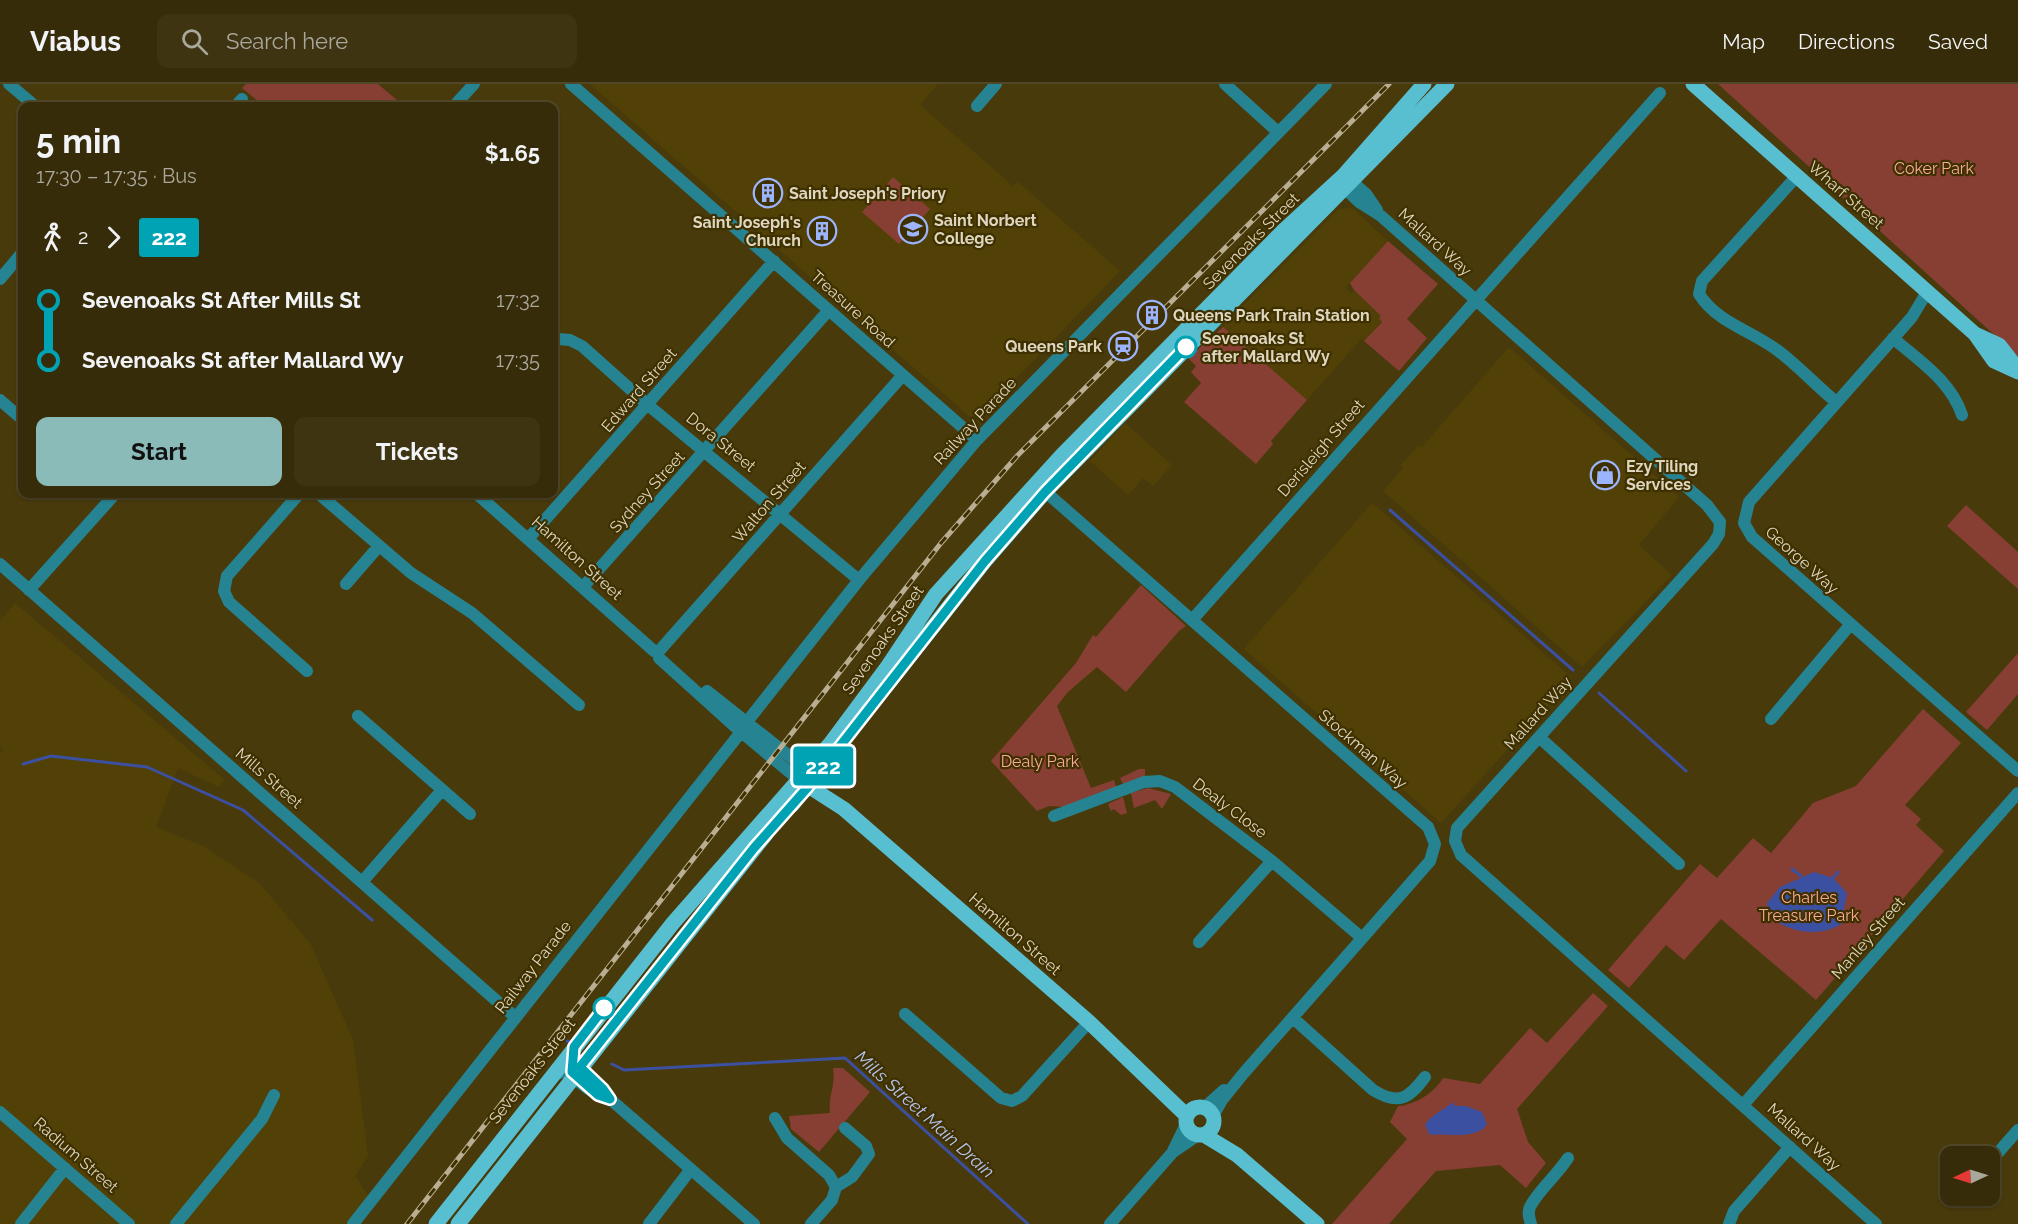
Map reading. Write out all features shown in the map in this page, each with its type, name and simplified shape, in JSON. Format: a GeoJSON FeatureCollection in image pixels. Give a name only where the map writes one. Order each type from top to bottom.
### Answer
{"type":"FeatureCollection","features":[{"type":"Feature","properties":{"kind":"main road","name":"Sevenoaks Street"},"geometry":{"type":"LineString","coordinates":[[1345,182],[1424,84]]}},
{"type":"Feature","properties":{"kind":"main road","name":"Sevenoaks Street"},"geometry":{"type":"LineString","coordinates":[[458,1224],[575,1070],[808,779],[936,594],[1041,488],[1062,455],[1284,230],[1345,182],[1446,84]]}},
{"type":"Feature","properties":{"kind":"main road","name":"Wharf Street"},"geometry":{"type":"LineString","coordinates":[[1694,85],[1975,334],[1989,357],[2018,371]]}},
{"type":"Feature","properties":{"kind":"main road","name":"Sevenoaks Street"},"geometry":{"type":"LineString","coordinates":[[435,1224],[550,1077],[716,872],[808,779]]}},
{"type":"Feature","properties":{"kind":"main road","name":"Hamilton Street"},"geometry":{"type":"LineString","coordinates":[[808,779],[1089,1022],[1160,1089],[1200,1121],[1317,1224]]}},
{"type":"Feature","properties":{"kind":"street"},"geometry":{"type":"LineString","coordinates":[[9,84],[30,102]]}},
{"type":"Feature","properties":{"kind":"street"},"geometry":{"type":"LineString","coordinates":[[458,102],[474,84]]}},
{"type":"Feature","properties":{"kind":"street","name":"Treasure Road"},"geometry":{"type":"LineString","coordinates":[[571,84],[977,440]]}},
{"type":"Feature","properties":{"kind":"street"},"geometry":{"type":"LineString","coordinates":[[976,106],[996,84]]}},
{"type":"Feature","properties":{"kind":"street"},"geometry":{"type":"LineString","coordinates":[[1225,84],[1278,132]]}},
{"type":"Feature","properties":{"kind":"street","name":"Railway Parade"},"geometry":{"type":"LineString","coordinates":[[353,1224],[859,580],[977,440],[1326,84]]}},
{"type":"Feature","properties":{"kind":"street","name":"Derisleigh Street"},"geometry":{"type":"LineString","coordinates":[[1192,620],[1660,93]]}},
{"type":"Feature","properties":{"kind":"street"},"geometry":{"type":"LineString","coordinates":[[1797,176],[1702,281],[1699,294],[1706,305],[1732,325],[1779,352],[1836,402]]}},
{"type":"Feature","properties":{"kind":"street","name":"Mallard Way"},"geometry":{"type":"LineString","coordinates":[[1345,182],[1366,194],[1381,216],[1707,504],[1720,522],[1719,534],[1713,544],[1458,828],[1455,841],[1461,855],[1876,1224]]}},
{"type":"Feature","properties":{"kind":"street"},"geometry":{"type":"LineString","coordinates":[[0,279],[18,258]]}},
{"type":"Feature","properties":{"kind":"street","name":"Edward Street"},"geometry":{"type":"LineString","coordinates":[[528,539],[774,261]]}},
{"type":"Feature","properties":{"kind":"street","name":"George Way"},"geometry":{"type":"LineString","coordinates":[[1931,295],[1749,502],[1744,523],[1752,537],[2018,771]]}},
{"type":"Feature","properties":{"kind":"street","name":"Sydney Street"},"geometry":{"type":"LineString","coordinates":[[583,588],[829,310]]}},
{"type":"Feature","properties":{"kind":"street"},"geometry":{"type":"LineString","coordinates":[[1893,338],[1945,382],[1956,399],[1962,415]]}},
{"type":"Feature","properties":{"kind":"street","name":"Dora Street"},"geometry":{"type":"LineString","coordinates":[[558,341],[570,340],[582,346],[648,405],[782,513],[859,580]]}},
{"type":"Feature","properties":{"kind":"street","name":"Walton Street"},"geometry":{"type":"LineString","coordinates":[[658,653],[903,375]]}},
{"type":"Feature","properties":{"kind":"street"},"geometry":{"type":"LineString","coordinates":[[0,400],[18,416]]}},
{"type":"Feature","properties":{"kind":"street","name":"Stockman Way"},"geometry":{"type":"LineString","coordinates":[[1041,488],[1428,827],[1435,844],[1430,861],[1110,1224]]}},
{"type":"Feature","properties":{"kind":"street"},"geometry":{"type":"LineString","coordinates":[[29,590],[108,498]]}},
{"type":"Feature","properties":{"kind":"street"},"geometry":{"type":"LineString","coordinates":[[295,498],[227,576],[224,591],[229,602],[307,671]]}},
{"type":"Feature","properties":{"kind":"street"},"geometry":{"type":"LineString","coordinates":[[324,498],[411,573],[472,613],[579,705]]}},
{"type":"Feature","properties":{"kind":"street","name":"Hamilton Street"},"geometry":{"type":"LineString","coordinates":[[482,498],[744,728],[808,779]]}},
{"type":"Feature","properties":{"kind":"street"},"geometry":{"type":"LineString","coordinates":[[346,584],[379,546]]}},
{"type":"Feature","properties":{"kind":"street","name":"Mills Street"},"geometry":{"type":"LineString","coordinates":[[0,564],[515,1017]]}},
{"type":"Feature","properties":{"kind":"street"},"geometry":{"type":"LineString","coordinates":[[1771,719],[1850,625]]}},
{"type":"Feature","properties":{"kind":"street"},"geometry":{"type":"LineString","coordinates":[[358,716],[470,814]]}},
{"type":"Feature","properties":{"kind":"street"},"geometry":{"type":"LineString","coordinates":[[1539,737],[1679,864]]}},
{"type":"Feature","properties":{"kind":"street","name":"Dealy Close"},"geometry":{"type":"LineString","coordinates":[[1054,816],[1144,782],[1160,781],[1175,787],[1272,861],[1362,938]]}},
{"type":"Feature","properties":{"kind":"street"},"geometry":{"type":"LineString","coordinates":[[362,882],[442,789]]}},
{"type":"Feature","properties":{"kind":"street","name":"Manley Street"},"geometry":{"type":"LineString","coordinates":[[1743,1105],[2018,793]]}},
{"type":"Feature","properties":{"kind":"street"},"geometry":{"type":"LineString","coordinates":[[1199,942],[1272,861]]}},
{"type":"Feature","properties":{"kind":"street"},"geometry":{"type":"LineString","coordinates":[[905,1014],[1001,1098],[1012,1101],[1022,1096],[1089,1022]]}},
{"type":"Feature","properties":{"kind":"street"},"geometry":{"type":"LineString","coordinates":[[1293,1018],[1373,1090],[1385,1098],[1407,1097],[1425,1077]]}},
{"type":"Feature","properties":{"kind":"street"},"geometry":{"type":"LineString","coordinates":[[574,1047],[575,1070]]}},
{"type":"Feature","properties":{"kind":"street"},"geometry":{"type":"LineString","coordinates":[[550,1077],[575,1070],[603,1089],[610,1099],[754,1224]]}},
{"type":"Feature","properties":{"kind":"street"},"geometry":{"type":"LineString","coordinates":[[176,1224],[262,1119],[274,1095]]}},
{"type":"Feature","properties":{"kind":"street","name":"Radium Street"},"geometry":{"type":"LineString","coordinates":[[0,1112],[129,1224]]}},
{"type":"Feature","properties":{"kind":"street"},"geometry":{"type":"LineString","coordinates":[[775,1118],[787,1138],[829,1175],[836,1187]]}},
{"type":"Feature","properties":{"kind":"street"},"geometry":{"type":"LineString","coordinates":[[811,1224],[832,1200],[836,1187],[852,1177],[869,1154],[866,1146],[845,1128]]}},
{"type":"Feature","properties":{"kind":"street"},"geometry":{"type":"LineString","coordinates":[[2000,1150],[2018,1130]]}},
{"type":"Feature","properties":{"kind":"street"},"geometry":{"type":"LineString","coordinates":[[1729,1224],[1734,1210],[1790,1147]]}},
{"type":"Feature","properties":{"kind":"street"},"geometry":{"type":"LineString","coordinates":[[1531,1224],[1528,1217],[1530,1206],[1557,1175],[1568,1158]]}},
{"type":"Feature","properties":{"kind":"street"},"geometry":{"type":"LineString","coordinates":[[21,1224],[65,1168]]}},
{"type":"Feature","properties":{"kind":"street"},"geometry":{"type":"LineString","coordinates":[[649,1224],[692,1170]]}},
{"type":"Feature","properties":{"kind":"shaded area","name":"Saint Norbert College"},"geometry":{"type":"Polygon","coordinates":[[[590,84],[938,84],[920,105],[1013,186],[1018,182],[1120,271],[980,416],[969,416],[590,84]]]}},
{"type":"Feature","properties":{"kind":"shaded area"},"geometry":{"type":"Polygon","coordinates":[[[1352,208],[1388,241],[1345,288],[1351,293],[1354,290],[1381,316],[1382,321],[1364,341],[1361,339],[1307,400],[1222,327],[1339,209],[1352,208]]]}},
{"type":"Feature","properties":{"kind":"shaded area"},"geometry":{"type":"Polygon","coordinates":[[[1509,347],[1679,497],[1639,545],[1672,575],[1582,667],[1383,491],[1403,468],[1401,465],[1419,445],[1422,447],[1509,347]]]}},
{"type":"Feature","properties":{"kind":"shaded area"},"geometry":{"type":"Polygon","coordinates":[[[1125,423],[1172,465],[1153,486],[1143,478],[1128,495],[1090,461],[1125,423]]]}},
{"type":"Feature","properties":{"kind":"shaded area"},"geometry":{"type":"Polygon","coordinates":[[[1372,503],[1572,678],[1441,823],[1244,649],[1372,503]]]}},
{"type":"Feature","properties":{"kind":"shaded area"},"geometry":{"type":"Polygon","coordinates":[[[15,603],[225,780],[219,787],[178,768],[156,827],[203,846],[259,883],[310,943],[353,1040],[368,1156],[355,1176],[376,1203],[360,1224],[0,1224],[0,753],[4,752],[0,747],[0,621],[15,603]]]}},
{"type":"Feature","properties":{"kind":"green space"},"geometry":{"type":"Polygon","coordinates":[[[246,84],[378,84],[399,102],[259,102],[242,88],[246,84]]]}},
{"type":"Feature","properties":{"kind":"green space","name":"Coker Park"},"geometry":{"type":"Polygon","coordinates":[[[1718,84],[2018,84],[2018,356],[1990,331],[1718,84]]]}},
{"type":"Feature","properties":{"kind":"green space"},"geometry":{"type":"Polygon","coordinates":[[[893,177],[930,209],[899,244],[862,212],[893,177]]]}},
{"type":"Feature","properties":{"kind":"green space"},"geometry":{"type":"Polygon","coordinates":[[[1388,241],[1438,284],[1407,319],[1427,338],[1399,371],[1364,341],[1382,322],[1379,318],[1381,316],[1354,290],[1350,283],[1388,241]]]}},
{"type":"Feature","properties":{"kind":"green space"},"geometry":{"type":"Polygon","coordinates":[[[1223,327],[1307,400],[1271,441],[1273,444],[1256,464],[1184,402],[1201,383],[1191,372],[1196,366],[1188,358],[1223,327]]]}},
{"type":"Feature","properties":{"kind":"green space"},"geometry":{"type":"Polygon","coordinates":[[[1966,505],[2018,552],[2018,589],[1947,526],[1966,505]]]}},
{"type":"Feature","properties":{"kind":"green space","name":"Dealy Park"},"geometry":{"type":"Polygon","coordinates":[[[1141,585],[1186,626],[1179,631],[1126,692],[1097,667],[1068,692],[1057,706],[1091,788],[1114,780],[1116,787],[1066,807],[1049,806],[1037,811],[991,761],[1076,663],[1093,635],[1096,637],[1141,585]]]}},
{"type":"Feature","properties":{"kind":"green space"},"geometry":{"type":"Polygon","coordinates":[[[2018,653],[2018,694],[1987,730],[1966,712],[2018,653]]]}},
{"type":"Feature","properties":{"kind":"green space","name":"Charles Treasure Park"},"geometry":{"type":"Polygon","coordinates":[[[1923,709],[1961,743],[1905,805],[1921,819],[1916,825],[1944,851],[1816,1000],[1721,919],[1684,960],[1666,945],[1629,988],[1608,970],[1700,864],[1717,878],[1753,838],[1771,853],[1813,803],[1856,786],[1923,709]]]}},
{"type":"Feature","properties":{"kind":"green space"},"geometry":{"type":"Polygon","coordinates":[[[1139,769],[1145,769],[1145,778],[1123,784],[1120,778],[1139,769]]]}},
{"type":"Feature","properties":{"kind":"green space"},"geometry":{"type":"Polygon","coordinates":[[[1148,788],[1171,794],[1162,809],[1155,800],[1134,808],[1131,793],[1148,788]]]}},
{"type":"Feature","properties":{"kind":"green space"},"geometry":{"type":"Polygon","coordinates":[[[1123,797],[1127,813],[1121,815],[1114,809],[1111,811],[1108,804],[1123,797]]]}},
{"type":"Feature","properties":{"kind":"green space"},"geometry":{"type":"Polygon","coordinates":[[[1593,993],[1608,1006],[1517,1109],[1528,1142],[1546,1163],[1526,1188],[1500,1165],[1436,1171],[1389,1224],[1332,1224],[1407,1139],[1390,1122],[1398,1106],[1424,1097],[1435,1089],[1443,1078],[1480,1084],[1530,1028],[1547,1043],[1593,993]]]}},
{"type":"Feature","properties":{"kind":"green space"},"geometry":{"type":"Polygon","coordinates":[[[833,1068],[843,1068],[870,1092],[819,1152],[791,1129],[789,1116],[830,1113],[833,1068]]]}},
{"type":"Feature","properties":{"kind":"water"},"geometry":{"type":"Polygon","coordinates":[[[1814,872],[1833,878],[1847,893],[1843,914],[1850,917],[1831,929],[1810,932],[1788,927],[1769,916],[1767,903],[1780,887],[1814,872]]]}},
{"type":"Feature","properties":{"kind":"water"},"geometry":{"type":"Polygon","coordinates":[[[1453,1102],[1455,1106],[1466,1106],[1482,1112],[1487,1124],[1483,1129],[1470,1134],[1430,1135],[1425,1125],[1453,1102]]]}},
{"type":"Feature","properties":{"kind":"waterway"},"geometry":{"type":"LineString","coordinates":[[1390,510],[1573,670]]}},
{"type":"Feature","properties":{"kind":"waterway"},"geometry":{"type":"LineString","coordinates":[[1599,693],[1686,771]]}},
{"type":"Feature","properties":{"kind":"waterway","name":"Mills Street Main Drain"},"geometry":{"type":"LineString","coordinates":[[23,764],[51,756],[147,767],[243,810],[372,920]]}},
{"type":"Feature","properties":{"kind":"waterway"},"geometry":{"type":"LineString","coordinates":[[1792,869],[1801,876]]}},
{"type":"Feature","properties":{"kind":"waterway"},"geometry":{"type":"LineString","coordinates":[[1833,878],[1838,872]]}},
{"type":"Feature","properties":{"kind":"waterway"},"geometry":{"type":"LineString","coordinates":[[560,1038],[572,1043]]}},
{"type":"Feature","properties":{"kind":"waterway","name":"Mills Street Main Drain"},"geometry":{"type":"LineString","coordinates":[[612,1064],[624,1070],[845,1058],[1028,1224]]}},
{"type":"Feature","properties":{"kind":"railway"},"geometry":{"type":"LineString","coordinates":[[407,1224],[941,543],[1018,455],[1389,84]]}},
{"type":"Feature","properties":{"kind":"bus line","name":"222"},"geometry":{"type":"LineString","coordinates":[[604,1008],[574,1047],[572,1072],[573,1076],[598,1095],[610,1099],[580,1067],[754,848],[808,787],[927,632],[985,561],[1045,492],[1186,347]]}},
{"type":"Feature","properties":{"kind":"place","name":"Saint Joseph's Priory"},"geometry":{"type":"Point","coordinates":[768,193]}},
{"type":"Feature","properties":{"kind":"place","name":"Saint Norbert College"},"geometry":{"type":"Point","coordinates":[913,229]}},
{"type":"Feature","properties":{"kind":"place","name":"Saint Joseph's Church"},"geometry":{"type":"Point","coordinates":[822,231]}},
{"type":"Feature","properties":{"kind":"place","name":"Queens Park Train Station"},"geometry":{"type":"Point","coordinates":[1152,315]}},
{"type":"Feature","properties":{"kind":"place","name":"Queens Park"},"geometry":{"type":"Point","coordinates":[1123,346]}},
{"type":"Feature","properties":{"kind":"place","name":"Sevenoaks St after Mallard Wy"},"geometry":{"type":"Point","coordinates":[1186,347]}},
{"type":"Feature","properties":{"kind":"place","name":"Ezy Tiling Services"},"geometry":{"type":"Point","coordinates":[1605,475]}}]}
